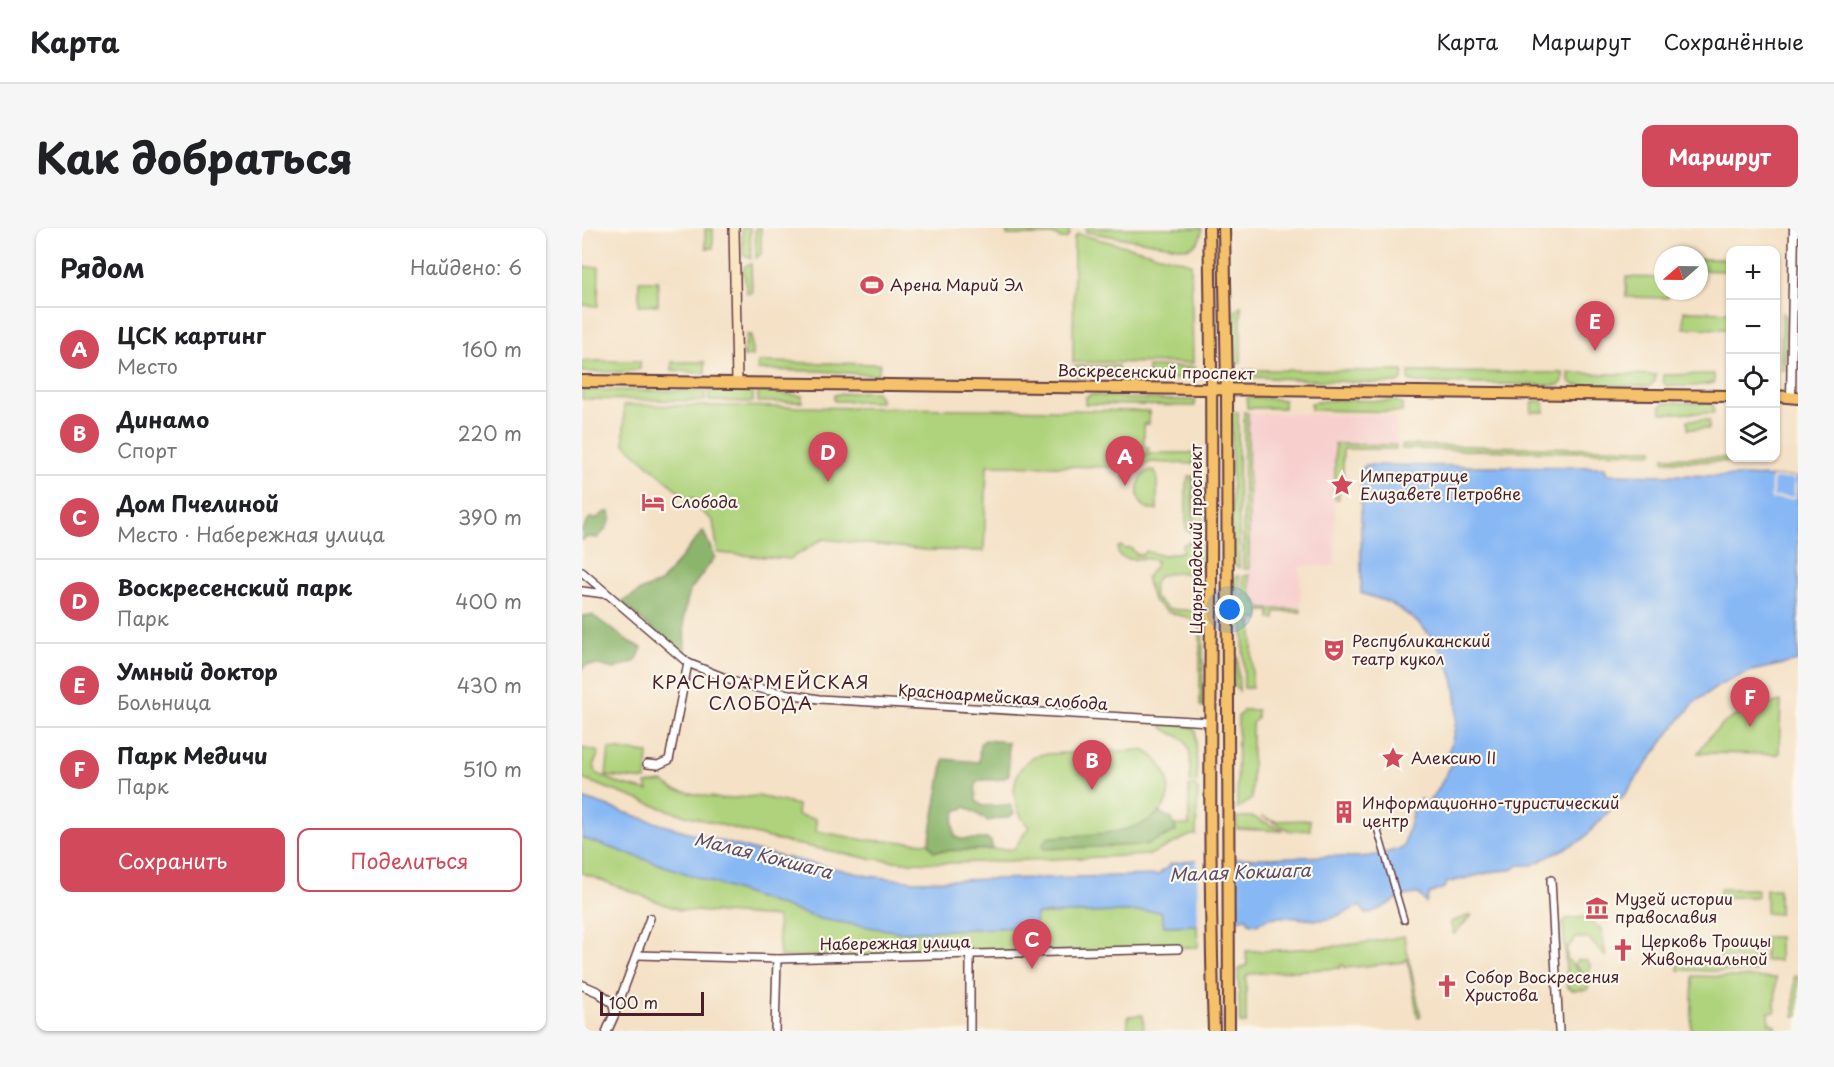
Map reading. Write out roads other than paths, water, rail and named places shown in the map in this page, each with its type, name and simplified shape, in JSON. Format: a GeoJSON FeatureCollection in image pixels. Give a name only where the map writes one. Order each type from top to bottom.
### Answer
{"type":"FeatureCollection","features":[{"type":"Feature","properties":{"kind":"main road"},"geometry":{"type":"LineString","coordinates":[[734,228],[737,382]]}},
{"type":"Feature","properties":{"kind":"main road","name":"Царьградский проспект"},"geometry":{"type":"LineString","coordinates":[[1209,228],[1211,388],[1209,820],[1214,1031]]}},
{"type":"Feature","properties":{"kind":"main road","name":"Царьградский проспект"},"geometry":{"type":"LineString","coordinates":[[1224,228],[1227,388],[1229,1031]]}},
{"type":"Feature","properties":{"kind":"main road","name":"Воскресенский проспект"},"geometry":{"type":"LineString","coordinates":[[582,381],[1726,396]]}},
{"type":"Feature","properties":{"kind":"street"},"geometry":{"type":"LineString","coordinates":[[1794,228],[1796,249],[1794,397]]}},
{"type":"Feature","properties":{"kind":"street","name":"Красноармейская слобода"},"geometry":{"type":"LineString","coordinates":[[582,572],[688,663],[745,685],[819,699],[1210,722]]}},
{"type":"Feature","properties":{"kind":"street"},"geometry":{"type":"LineString","coordinates":[[582,591],[605,594]]}},
{"type":"Feature","properties":{"kind":"street"},"geometry":{"type":"LineString","coordinates":[[647,764],[658,765],[669,760],[688,663]]}},
{"type":"Feature","properties":{"kind":"street"},"geometry":{"type":"LineString","coordinates":[[1377,828],[1404,920]]}},
{"type":"Feature","properties":{"kind":"street"},"geometry":{"type":"LineString","coordinates":[[1551,880],[1559,1031]]}},
{"type":"Feature","properties":{"kind":"street"},"geometry":{"type":"LineString","coordinates":[[607,1031],[650,918]]}},
{"type":"Feature","properties":{"kind":"street","name":"Набережная улица"},"geometry":{"type":"LineString","coordinates":[[637,955],[777,959],[1179,949]]}},
{"type":"Feature","properties":{"kind":"street"},"geometry":{"type":"LineString","coordinates":[[970,955],[970,1031]]}},
{"type":"Feature","properties":{"kind":"street"},"geometry":{"type":"LineString","coordinates":[[775,1031],[777,959]]}},
{"type":"Feature","properties":{"kind":"street"},"geometry":{"type":"LineString","coordinates":[[582,985],[607,997],[613,1003],[615,1013]]}},
{"type":"Feature","properties":{"kind":"water","name":"Малая Кокшага"},"geometry":{"type":"Polygon","coordinates":[[[1366,465],[1605,467],[1607,474],[1798,477],[1798,661],[1751,671],[1722,684],[1695,702],[1668,734],[1626,793],[1582,840],[1532,865],[1519,865],[1512,870],[1496,871],[1446,883],[1444,888],[1429,894],[1426,903],[1419,894],[1411,894],[1366,914],[1360,906],[1332,918],[1320,920],[1282,917],[1265,920],[1257,925],[1249,923],[1247,918],[1197,925],[1164,926],[1161,911],[1036,914],[1035,924],[1021,927],[900,932],[820,919],[582,838],[582,798],[660,824],[756,851],[869,876],[915,881],[1158,875],[1171,864],[1195,860],[1361,857],[1378,855],[1404,847],[1412,808],[1420,799],[1427,804],[1453,762],[1446,758],[1457,712],[1455,690],[1450,670],[1441,650],[1428,633],[1411,617],[1391,604],[1361,593],[1361,470],[1366,465]]]}},
{"type":"Feature","properties":{"kind":"place","name":"Арена Марий Эл"},"geometry":{"type":"Point","coordinates":[872,285]}},
{"type":"Feature","properties":{"kind":"place","name":"Умный доктор"},"geometry":{"type":"Point","coordinates":[1595,351]}},
{"type":"Feature","properties":{"kind":"place","name":"Воскресенский парк"},"geometry":{"type":"Point","coordinates":[828,482]}},
{"type":"Feature","properties":{"kind":"place","name":"Императрице Елизавете Петровне"},"geometry":{"type":"Point","coordinates":[1342,485]}},
{"type":"Feature","properties":{"kind":"place","name":"ЦСК картинг"},"geometry":{"type":"Point","coordinates":[1125,486]}},
{"type":"Feature","properties":{"kind":"place","name":"Слобода"},"geometry":{"type":"Point","coordinates":[653,502]}},
{"type":"Feature","properties":{"kind":"place","name":"Республиканский театр кукол"},"geometry":{"type":"Point","coordinates":[1334,650]}},
{"type":"Feature","properties":{"kind":"place","name":"Парк Медичи"},"geometry":{"type":"Point","coordinates":[1750,727]}},
{"type":"Feature","properties":{"kind":"place","name":"Алексию II"},"geometry":{"type":"Point","coordinates":[1393,758]}},
{"type":"Feature","properties":{"kind":"place","name":"Динамо"},"geometry":{"type":"Point","coordinates":[1092,790]}},
{"type":"Feature","properties":{"kind":"place","name":"Информационно-туристический центр"},"geometry":{"type":"Point","coordinates":[1344,812]}},
{"type":"Feature","properties":{"kind":"place","name":"Музей истории православия"},"geometry":{"type":"Point","coordinates":[1597,908]}},
{"type":"Feature","properties":{"kind":"place","name":"Церковь Троицы Живоначальной"},"geometry":{"type":"Point","coordinates":[1623,950]}},
{"type":"Feature","properties":{"kind":"place","name":"Дом Пчелиной"},"geometry":{"type":"Point","coordinates":[1032,969]}},
{"type":"Feature","properties":{"kind":"place","name":"Собор Воскресения Христова"},"geometry":{"type":"Point","coordinates":[1447,986]}},
{"type":"Feature","properties":{"kind":"district","name":"КРАСНОАРМЕЙСКАЯ СЛОБОДА"},"geometry":{"type":"Point","coordinates":[761,693]}}]}
